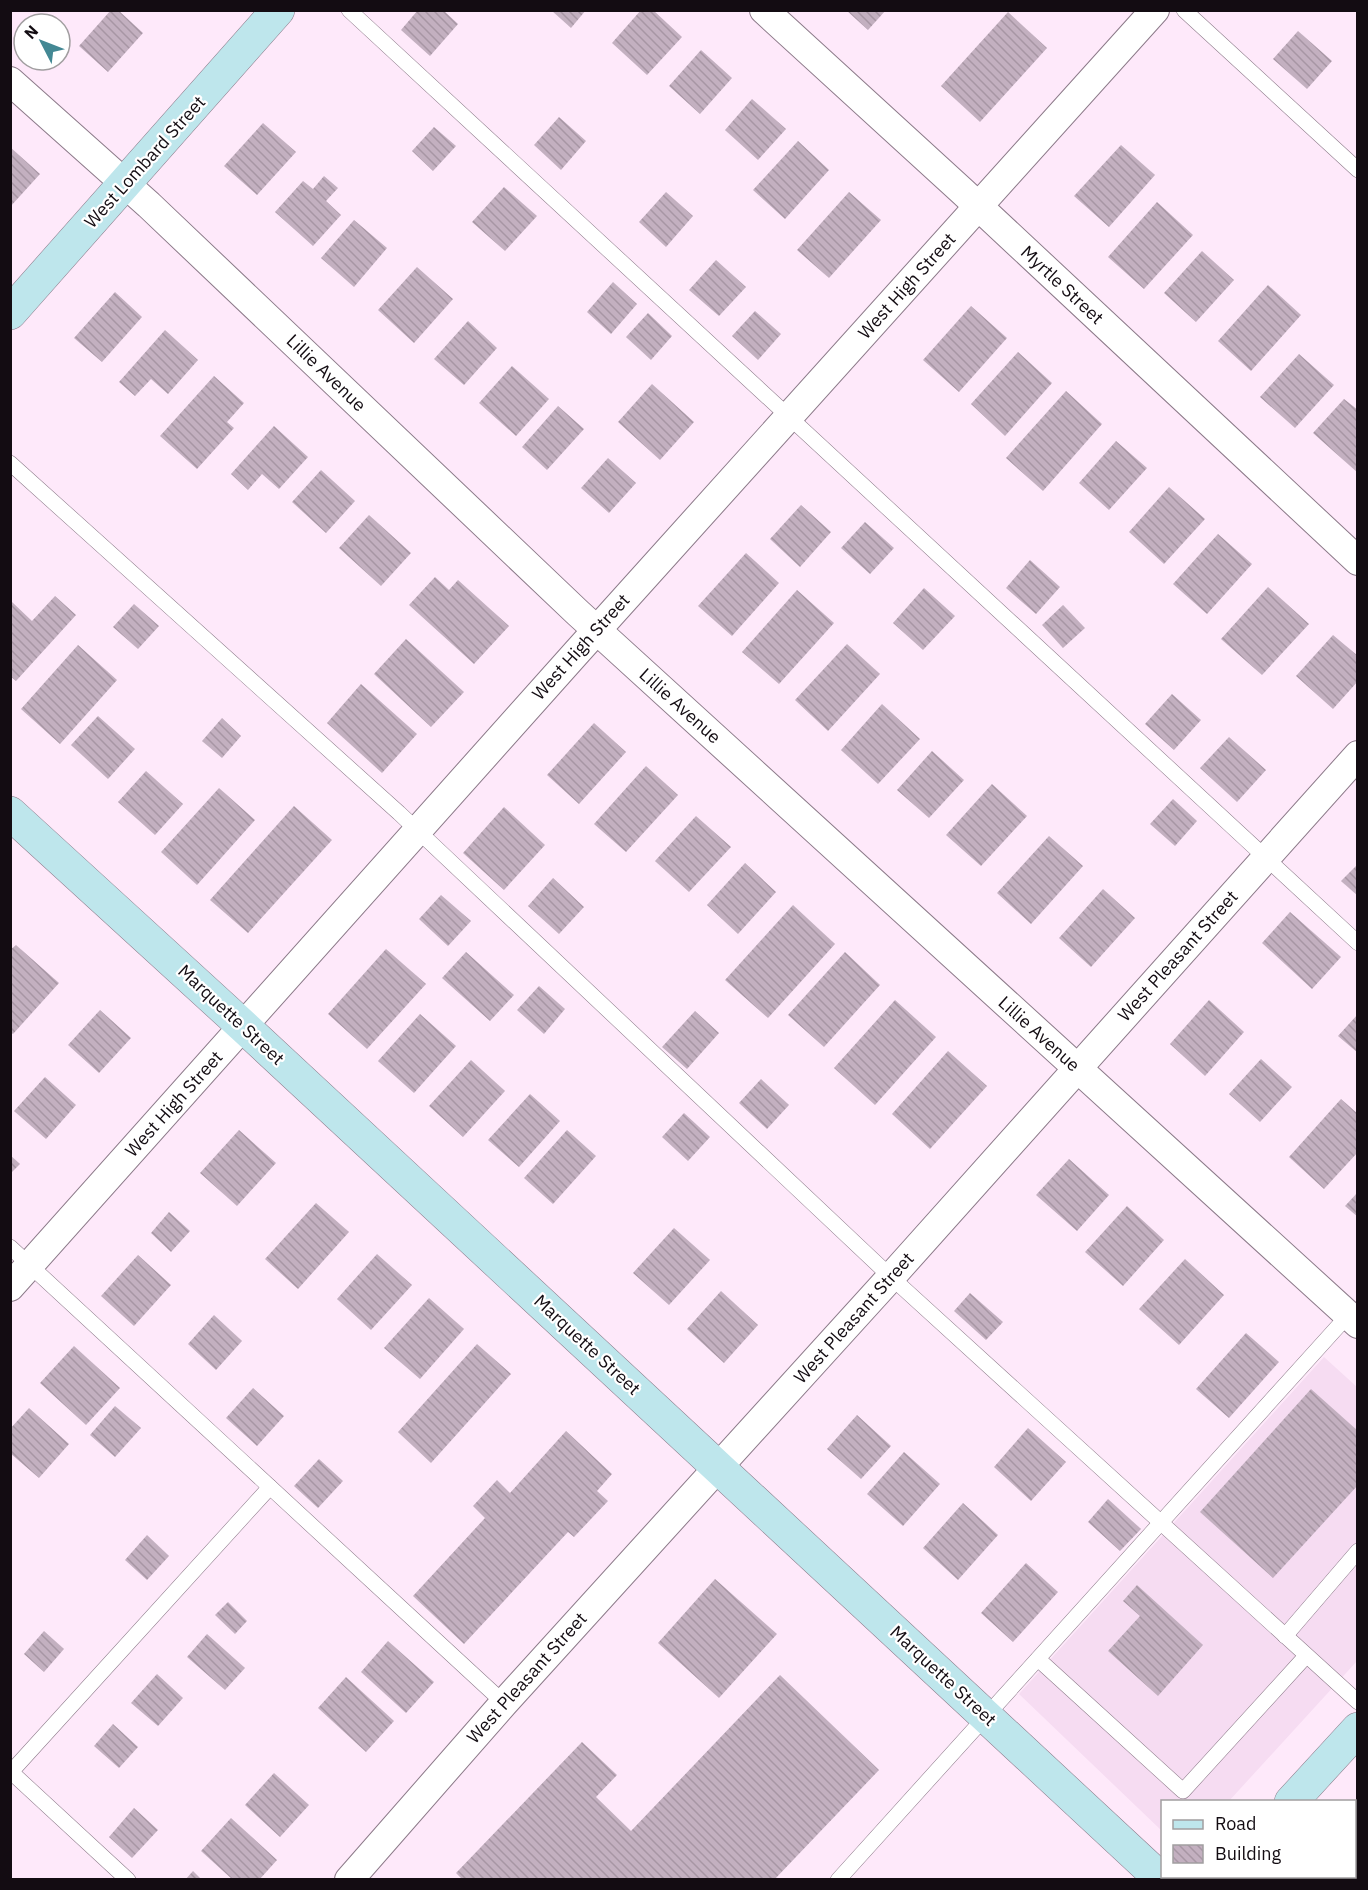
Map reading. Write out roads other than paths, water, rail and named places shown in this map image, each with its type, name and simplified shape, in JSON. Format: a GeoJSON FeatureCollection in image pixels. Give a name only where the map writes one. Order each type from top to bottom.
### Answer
{"type":"FeatureCollection","features":[{"type":"Feature","properties":{"kind":"street","name":"West Lombard Street"},"geometry":{"type":"LineString","coordinates":[[10,313],[279,10]]}},
{"type":"Feature","properties":{"kind":"street","name":"Myrtle Street"},"geometry":{"type":"LineString","coordinates":[[764,10],[1358,561]]}},
{"type":"Feature","properties":{"kind":"street","name":"West High Street"},"geometry":{"type":"LineString","coordinates":[[10,1287],[20,1256],[243,1026],[1155,10]]}},
{"type":"Feature","properties":{"kind":"street","name":"Lillie Avenue"},"geometry":{"type":"LineString","coordinates":[[10,81],[149,205],[597,630],[1077,1068],[1354,1315]]}},
{"type":"Feature","properties":{"kind":"street","name":"West Pleasant Street"},"geometry":{"type":"LineString","coordinates":[[349,1880],[504,1703],[891,1277],[1358,754]]}},
{"type":"Feature","properties":{"kind":"street","name":"Marquette Street"},"geometry":{"type":"LineString","coordinates":[[10,813],[243,1026],[1162,1880]]}},
{"type":"Feature","properties":{"kind":"street"},"geometry":{"type":"LineString","coordinates":[[1294,1800],[1358,1729]]}},
{"type":"Feature","properties":{"kind":"lane"},"geometry":{"type":"LineString","coordinates":[[349,10],[1358,943]]}},
{"type":"Feature","properties":{"kind":"lane"},"geometry":{"type":"LineString","coordinates":[[1184,10],[1358,170]]}},
{"type":"Feature","properties":{"kind":"lane"},"geometry":{"type":"LineString","coordinates":[[10,463],[417,831],[891,1277],[1358,1702]]}},
{"type":"Feature","properties":{"kind":"lane"},"geometry":{"type":"LineString","coordinates":[[20,1256],[504,1703]]}},
{"type":"Feature","properties":{"kind":"lane"},"geometry":{"type":"LineString","coordinates":[[838,1880],[1161,1523],[1354,1315]]}},
{"type":"Feature","properties":{"kind":"lane"},"geometry":{"type":"LineString","coordinates":[[128,1880],[11,1772],[270,1487]]}},
{"type":"Feature","properties":{"kind":"lane"},"geometry":{"type":"LineString","coordinates":[[1285,1636],[1358,1551]]}},
{"type":"Feature","properties":{"kind":"lane"},"geometry":{"type":"LineString","coordinates":[[1038,1659],[1183,1791],[1306,1656]]}}]}
